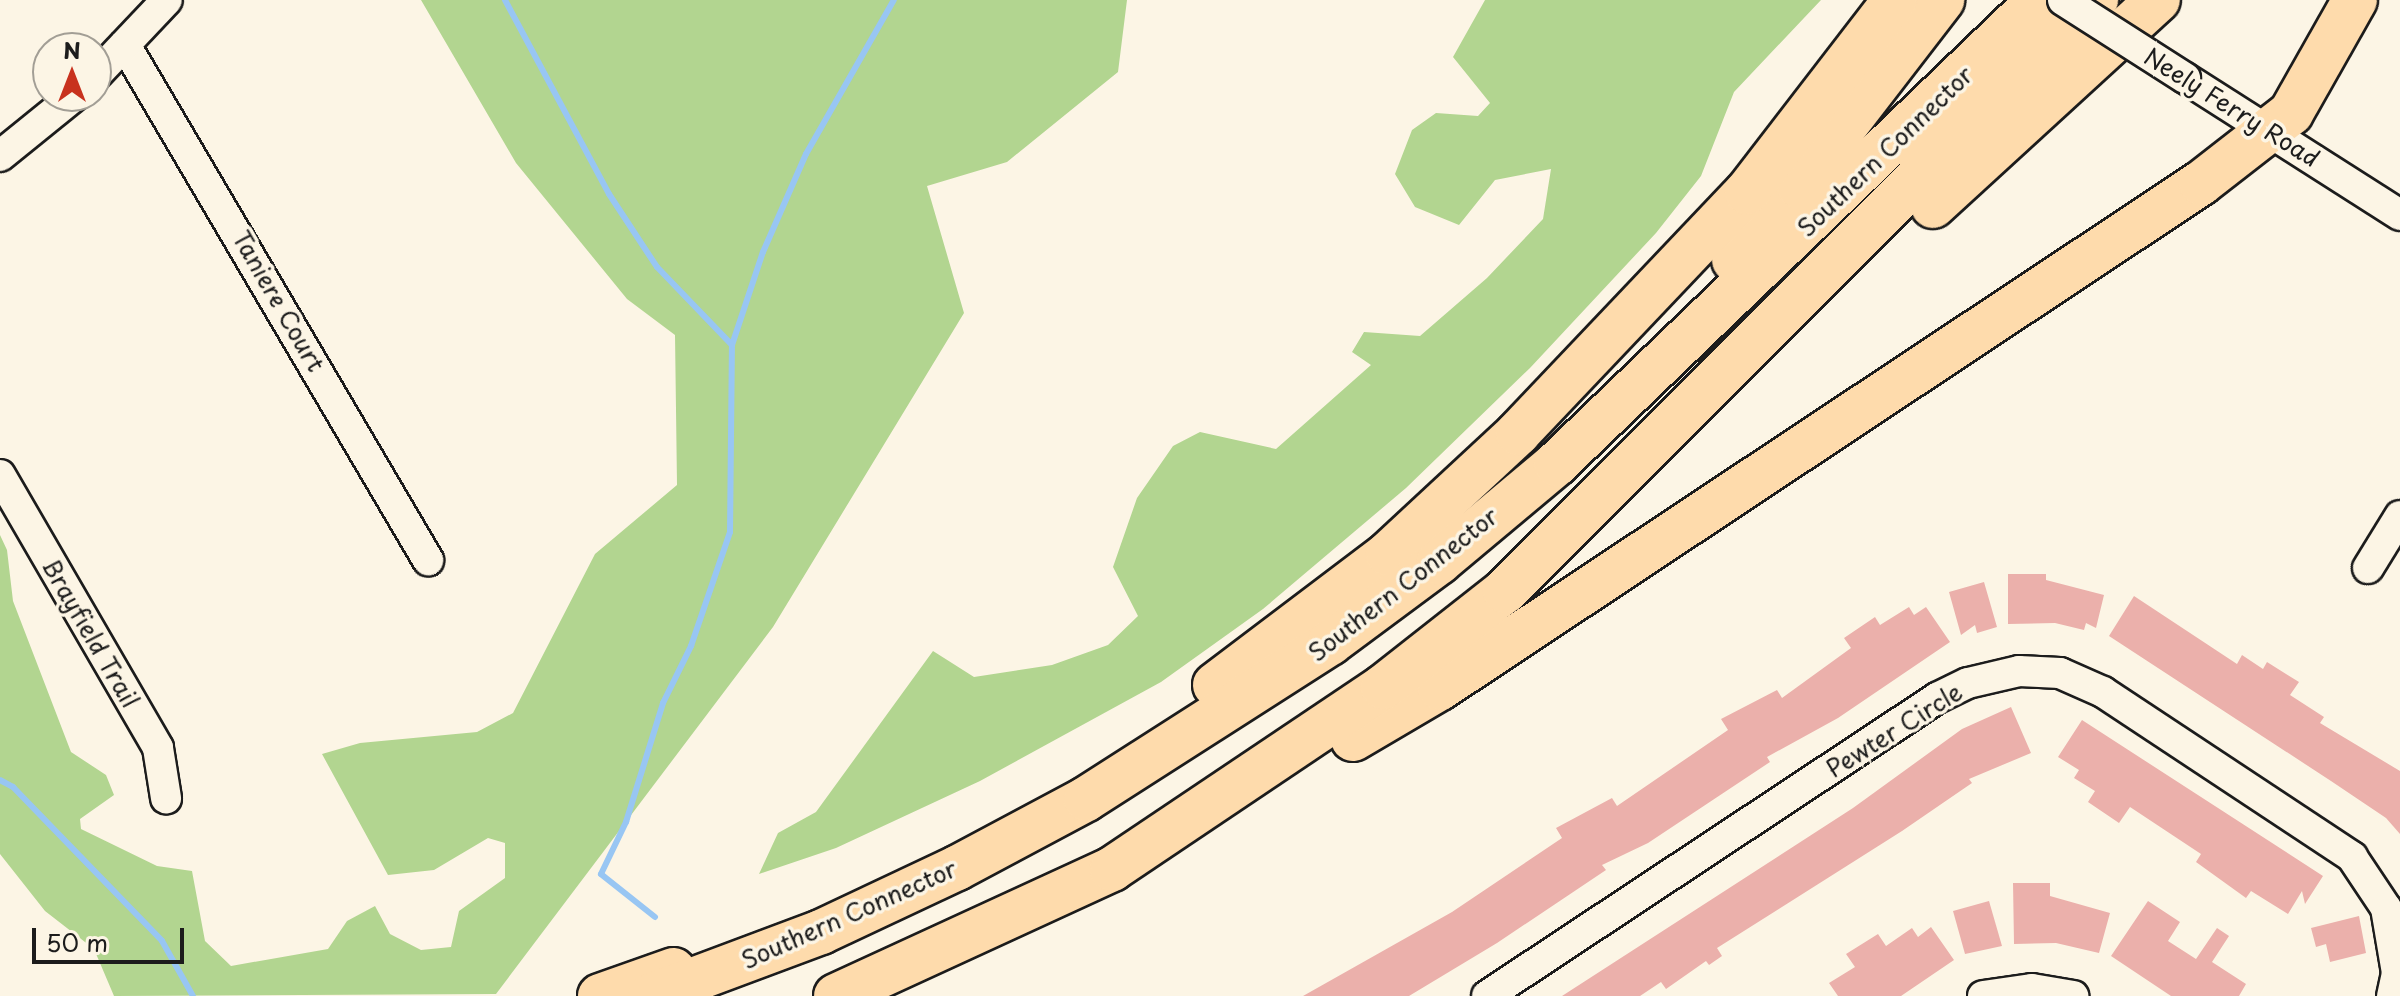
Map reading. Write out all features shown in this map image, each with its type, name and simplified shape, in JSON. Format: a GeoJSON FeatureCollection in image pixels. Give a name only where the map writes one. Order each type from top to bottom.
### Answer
{"type":"FeatureCollection","features":[{"type":"Feature","properties":{"kind":"highway"},"geometry":{"type":"LineString","coordinates":[[1698,241],[1876,0]]}},
{"type":"Feature","properties":{"kind":"highway"},"geometry":{"type":"LineString","coordinates":[[600,996],[794,920],[955,842],[1105,756],[1249,662],[1388,554],[1518,433],[1747,192],[1895,0]]}},
{"type":"Feature","properties":{"kind":"highway"},"geometry":{"type":"LineString","coordinates":[[1466,537],[1747,245],[1942,0]]}},
{"type":"Feature","properties":{"kind":"highway","name":"Southern Connector"},"geometry":{"type":"LineString","coordinates":[[650,996],[821,932],[1086,799],[1330,643],[1556,464],[2039,0]]}},
{"type":"Feature","properties":{"kind":"highway","name":"Southern Connector"},"geometry":{"type":"LineString","coordinates":[[836,996],[1112,869],[1383,687],[1505,591],[2096,0]]}},
{"type":"Feature","properties":{"kind":"highway"},"geometry":{"type":"LineString","coordinates":[[1740,359],[1888,248],[2158,0]]}},
{"type":"Feature","properties":{"kind":"highway"},"geometry":{"type":"LineString","coordinates":[[1112,869],[1210,822],[1440,688],[2201,183],[2267,128],[2291,113],[2355,0]]}},
{"type":"Feature","properties":{"kind":"street"},"geometry":{"type":"LineString","coordinates":[[112,58],[167,0]]}},
{"type":"Feature","properties":{"kind":"street","name":"Neely Ferry Road"},"geometry":{"type":"LineString","coordinates":[[2063,0],[2400,215]]}},
{"type":"Feature","properties":{"kind":"street","name":"Taniere Court"},"geometry":{"type":"LineString","coordinates":[[125,45],[428,560]]}},
{"type":"Feature","properties":{"kind":"street"},"geometry":{"type":"LineString","coordinates":[[0,156],[54,112]]}},
{"type":"Feature","properties":{"kind":"street","name":"Brayfield Trail"},"geometry":{"type":"LineString","coordinates":[[0,475],[158,748],[166,798]]}},
{"type":"Feature","properties":{"kind":"street"},"geometry":{"type":"LineString","coordinates":[[2368,568],[2400,516]]}},
{"type":"Feature","properties":{"kind":"street","name":"Pewter Circle"},"geometry":{"type":"LineString","coordinates":[[1487,996],[1937,698],[1968,683],[2019,671],[2060,673],[2103,692],[2352,857],[2386,908],[2397,973],[2392,996]]}},
{"type":"Feature","properties":{"kind":"street"},"geometry":{"type":"LineString","coordinates":[[1983,996],[2032,989],[2073,996]]}},
{"type":"Feature","properties":{"kind":"green space"},"geometry":{"type":"Polygon","coordinates":[[[421,0],[1127,0],[1118,72],[1007,162],[927,186],[964,313],[773,627],[496,994],[114,996],[94,949],[45,911],[0,854],[0,535],[7,550],[13,601],[71,752],[106,775],[114,795],[80,819],[81,829],[157,866],[192,871],[205,941],[231,966],[328,949],[347,921],[375,906],[390,934],[421,950],[451,947],[459,911],[505,878],[505,843],[488,838],[434,870],[388,875],[322,754],[360,743],[477,732],[513,713],[595,554],[677,485],[675,335],[627,299],[516,163],[421,0]]]}},
{"type":"Feature","properties":{"kind":"green space"},"geometry":{"type":"Polygon","coordinates":[[[1485,0],[1821,0],[1734,92],[1701,176],[1656,233],[1530,368],[1406,488],[1263,609],[1161,682],[980,781],[836,848],[759,874],[778,833],[816,812],[933,651],[974,677],[1052,665],[1108,645],[1138,616],[1113,567],[1137,498],[1173,446],[1200,432],[1276,449],[1371,365],[1352,352],[1364,332],[1420,336],[1487,278],[1543,219],[1551,169],[1495,180],[1459,225],[1415,207],[1395,174],[1412,130],[1436,113],[1478,116],[1490,103],[1453,57],[1485,0]]]}},
{"type":"Feature","properties":{"kind":"building"},"geometry":{"type":"Polygon","coordinates":[[[2008,574],[2046,574],[2046,580],[2104,595],[2096,628],[2086,623],[2084,630],[2055,623],[2008,624],[2008,574]]]}},
{"type":"Feature","properties":{"kind":"building"},"geometry":{"type":"Polygon","coordinates":[[[1984,582],[1997,627],[1977,633],[1975,625],[1961,635],[1949,592],[1984,582]]]}},
{"type":"Feature","properties":{"kind":"building"},"geometry":{"type":"Polygon","coordinates":[[[2134,596],[2237,664],[2242,655],[2263,669],[2267,662],[2299,682],[2290,695],[2324,717],[2320,723],[2400,771],[2400,834],[2386,818],[2109,636],[2134,596]]]}},
{"type":"Feature","properties":{"kind":"building"},"geometry":{"type":"Polygon","coordinates":[[[1909,607],[1914,615],[1926,607],[1950,642],[1838,718],[1767,757],[1770,762],[1648,843],[1602,865],[1606,870],[1497,943],[1409,996],[1303,996],[1452,912],[1562,838],[1556,828],[1612,798],[1617,806],[1728,730],[1721,719],[1777,690],[1782,698],[1851,648],[1844,638],[1875,617],[1880,625],[1909,607]]]}},
{"type":"Feature","properties":{"kind":"building"},"geometry":{"type":"Polygon","coordinates":[[[2011,707],[2031,753],[1969,779],[1972,783],[1902,831],[1717,948],[1722,956],[1709,965],[1706,961],[1666,989],[1661,982],[1640,996],[1562,996],[1853,808],[1962,729],[2011,707]]]}},
{"type":"Feature","properties":{"kind":"building"},"geometry":{"type":"Polygon","coordinates":[[[2082,720],[2323,876],[2305,904],[2302,891],[2288,914],[2251,891],[2246,898],[2196,862],[2201,854],[2130,807],[2119,823],[2088,802],[2095,791],[2074,778],[2079,770],[2058,757],[2082,720]]]}},
{"type":"Feature","properties":{"kind":"building"},"geometry":{"type":"Polygon","coordinates":[[[2013,883],[2050,883],[2050,896],[2110,913],[2099,953],[2056,943],[2014,944],[2013,883]]]}},
{"type":"Feature","properties":{"kind":"building"},"geometry":{"type":"Polygon","coordinates":[[[1989,901],[2002,946],[1965,954],[1953,911],[1989,901]]]}},
{"type":"Feature","properties":{"kind":"building"},"geometry":{"type":"Polygon","coordinates":[[[2148,901],[2180,922],[2168,941],[2196,959],[2217,928],[2229,936],[2212,962],[2246,984],[2239,996],[2171,996],[2111,956],[2148,901]]]}},
{"type":"Feature","properties":{"kind":"building"},"geometry":{"type":"Polygon","coordinates":[[[2359,916],[2366,953],[2330,962],[2326,944],[2316,947],[2311,928],[2359,916]]]}},
{"type":"Feature","properties":{"kind":"building"},"geometry":{"type":"Polygon","coordinates":[[[1931,927],[1954,960],[1901,996],[1838,996],[1829,983],[1855,967],[1846,954],[1878,934],[1886,946],[1912,928],[1918,937],[1931,927]]]}},
{"type":"Feature","properties":{"kind":"waterway"},"geometry":{"type":"LineString","coordinates":[[505,0],[609,194],[657,267],[732,345]]}},
{"type":"Feature","properties":{"kind":"waterway"},"geometry":{"type":"LineString","coordinates":[[655,917],[601,874],[626,822],[663,703],[691,646],[730,532],[732,345],[763,252],[806,154],[894,0]]}},
{"type":"Feature","properties":{"kind":"waterway"},"geometry":{"type":"LineString","coordinates":[[0,780],[13,787],[162,941],[193,996]]}}]}
